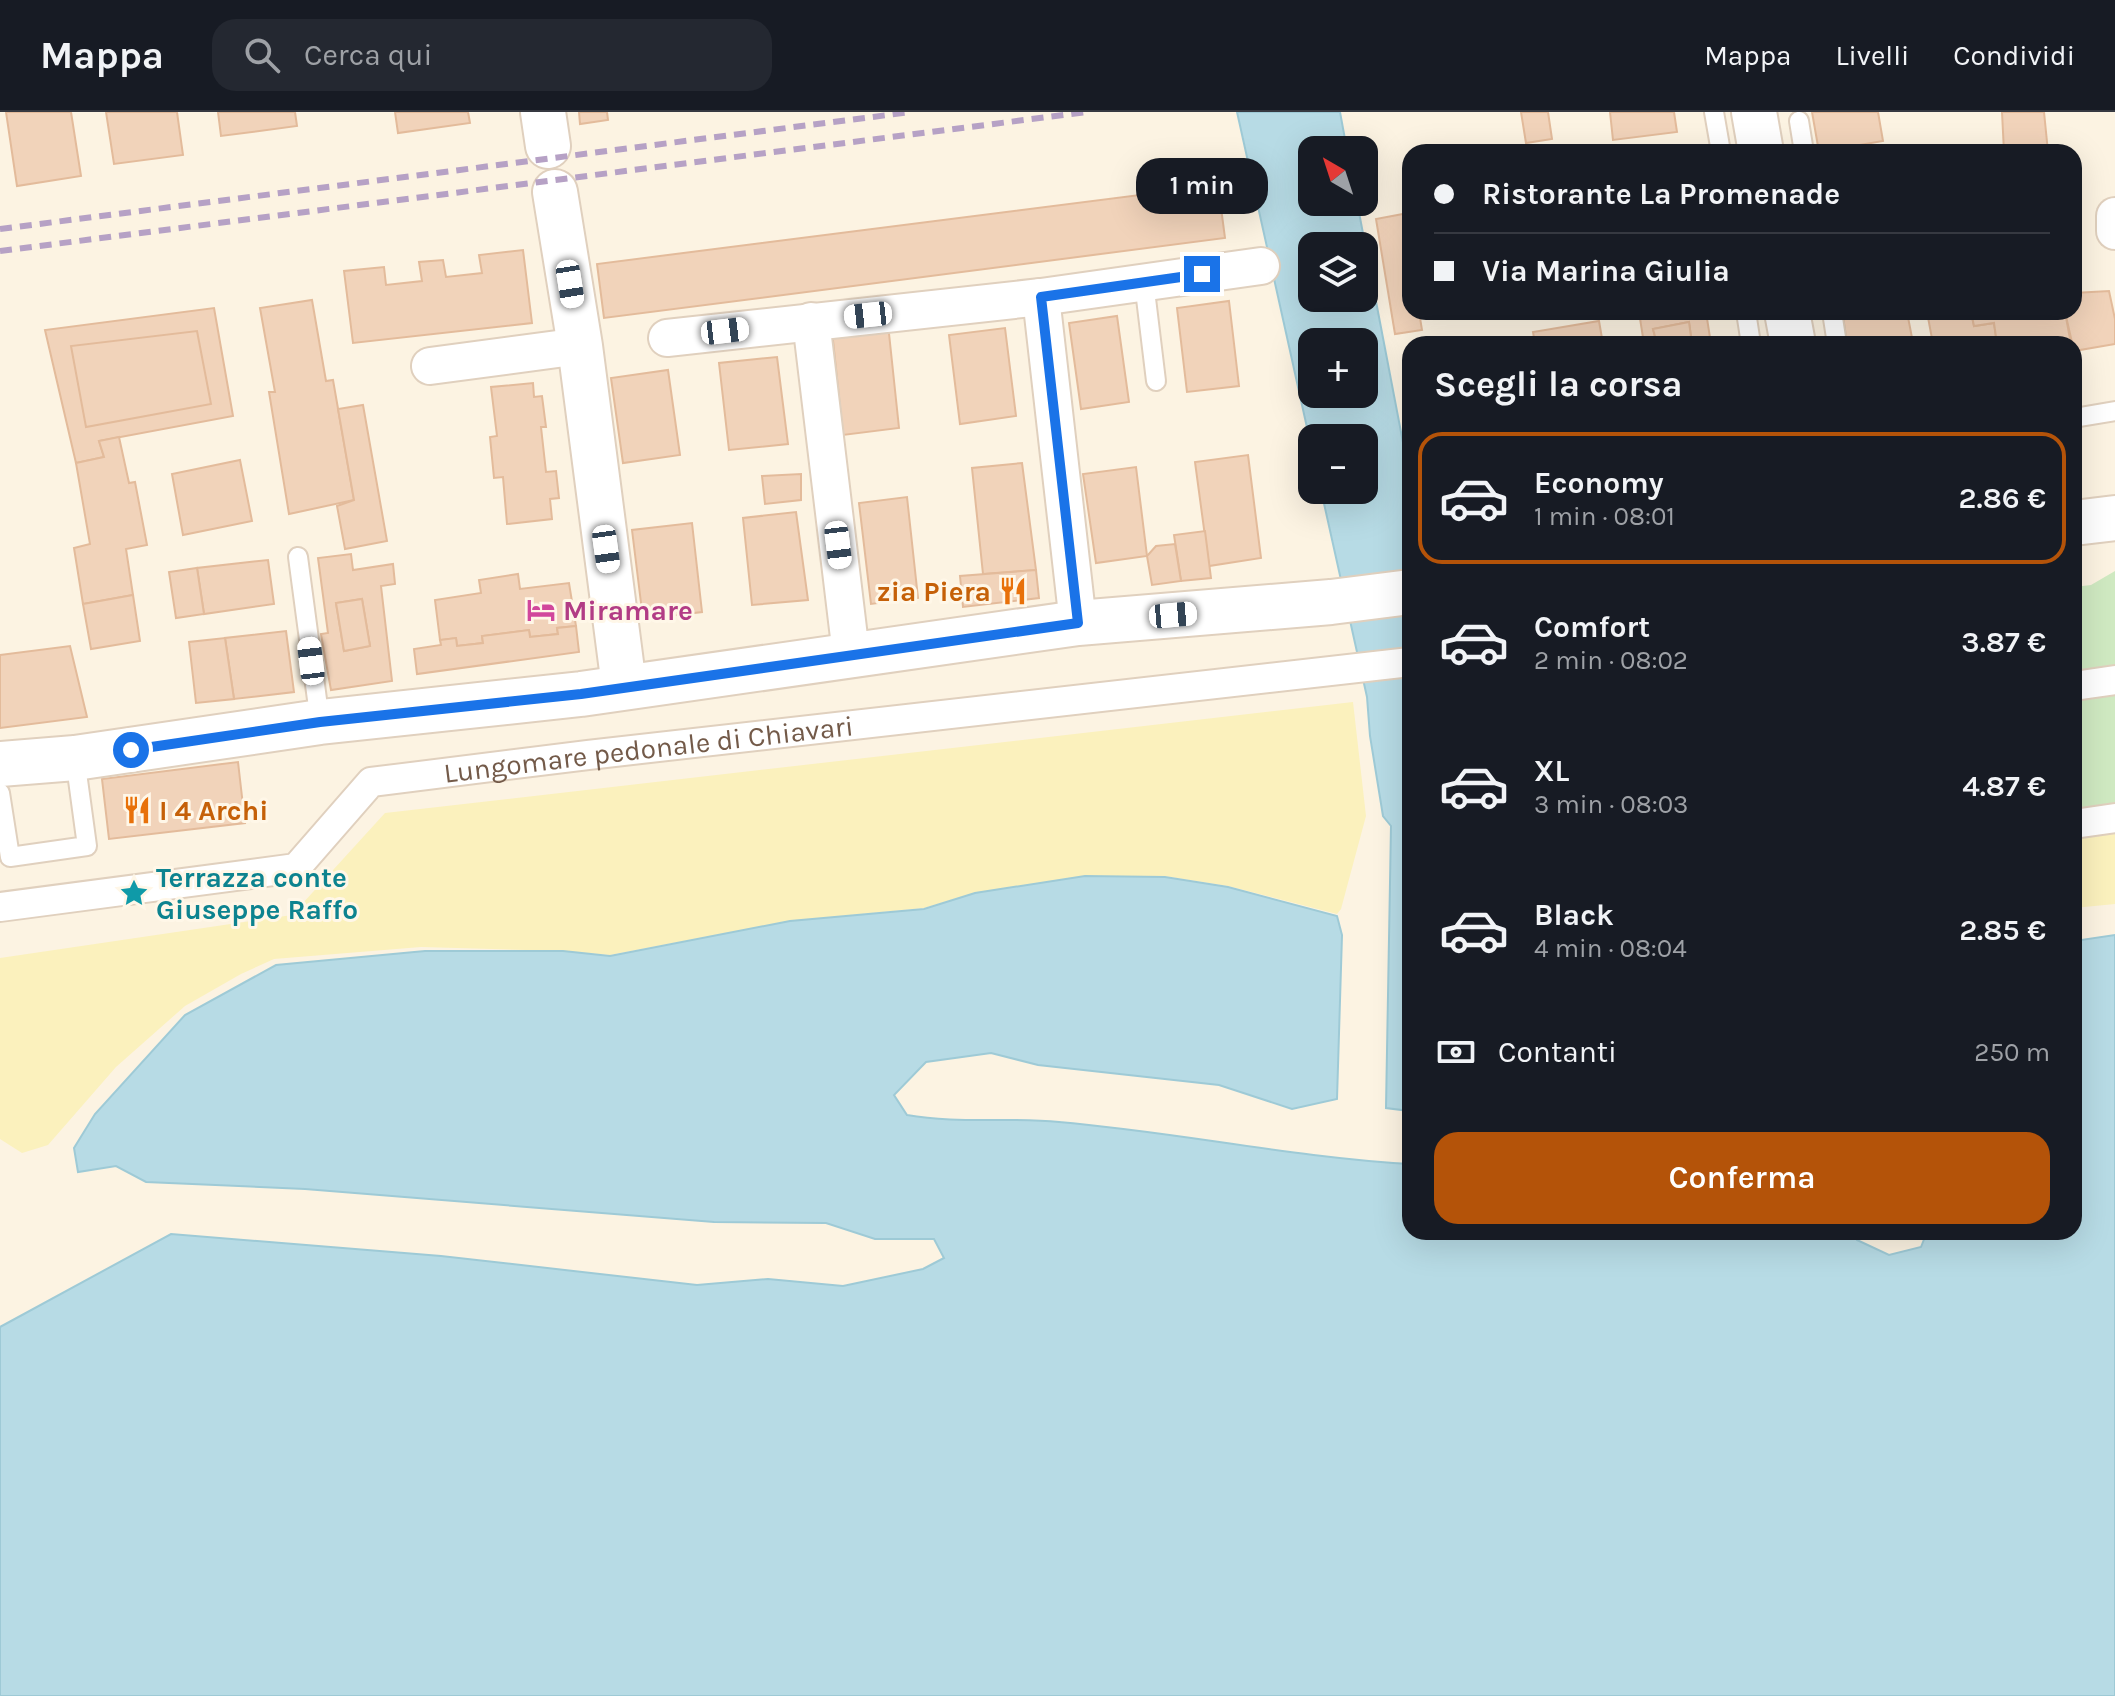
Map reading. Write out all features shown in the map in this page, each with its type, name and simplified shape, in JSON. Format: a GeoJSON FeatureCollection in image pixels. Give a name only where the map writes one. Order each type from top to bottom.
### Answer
{"type":"FeatureCollection","features":[{"type":"Feature","properties":{"kind":"street"},"geometry":{"type":"LineString","coordinates":[[1754,112],[1760,144]]}},
{"type":"Feature","properties":{"kind":"street"},"geometry":{"type":"LineString","coordinates":[[555,192],[580,346],[624,686]]}},
{"type":"Feature","properties":{"kind":"street"},"geometry":{"type":"LineString","coordinates":[[2115,216],[2115,231]]}},
{"type":"Feature","properties":{"kind":"street"},"geometry":{"type":"LineString","coordinates":[[667,338],[1041,297],[1261,266]]}},
{"type":"Feature","properties":{"kind":"street"},"geometry":{"type":"LineString","coordinates":[[1041,297],[1078,623]]}},
{"type":"Feature","properties":{"kind":"street"},"geometry":{"type":"LineString","coordinates":[[811,321],[851,654]]}},
{"type":"Feature","properties":{"kind":"street"},"geometry":{"type":"LineString","coordinates":[[430,366],[580,346]]}},
{"type":"Feature","properties":{"kind":"street"},"geometry":{"type":"LineString","coordinates":[[2082,522],[2115,518]]}},
{"type":"Feature","properties":{"kind":"street"},"geometry":{"type":"LineString","coordinates":[[0,764],[75,758],[320,722],[581,694],[1078,623],[1331,602],[1402,593]]}},
{"type":"Feature","properties":{"kind":"street","name":"Lungomare pedonale di Chiavari"},"geometry":{"type":"LineString","coordinates":[[0,907],[296,868],[371,782],[1402,663]]}},
{"type":"Feature","properties":{"kind":"street"},"geometry":{"type":"LineString","coordinates":[[2082,685],[2115,680]]}},
{"type":"Feature","properties":{"kind":"street"},"geometry":{"type":"LineString","coordinates":[[2082,823],[2115,818]]}},
{"type":"Feature","properties":{"kind":"lane"},"geometry":{"type":"LineString","coordinates":[[1714,112],[1720,144]]}},
{"type":"Feature","properties":{"kind":"lane"},"geometry":{"type":"LineString","coordinates":[[1799,121],[1803,144]]}},
{"type":"Feature","properties":{"kind":"lane"},"geometry":{"type":"LineString","coordinates":[[1144,282],[1156,381]]}},
{"type":"Feature","properties":{"kind":"lane"},"geometry":{"type":"LineString","coordinates":[[2082,417],[2115,411]]}},
{"type":"Feature","properties":{"kind":"lane"},"geometry":{"type":"LineString","coordinates":[[298,557],[320,722]]}},
{"type":"Feature","properties":{"kind":"lane"},"geometry":{"type":"LineString","coordinates":[[0,793],[10,857],[87,846],[75,758]]}},
{"type":"Feature","properties":{"kind":"green space"},"geometry":{"type":"Polygon","coordinates":[[[2115,571],[2115,824],[2082,829],[2082,586],[2091,585],[2115,571]]]}},
{"type":"Feature","properties":{"kind":"sand"},"geometry":{"type":"Polygon","coordinates":[[[1353,702],[1366,816],[1341,909],[1337,914],[1228,886],[1164,876],[1084,876],[974,893],[924,908],[789,921],[610,955],[421,947],[274,959],[185,1006],[116,1067],[48,1145],[22,1153],[0,1139],[0,958],[292,915],[385,813],[1353,702]]]}},
{"type":"Feature","properties":{"kind":"sand"},"geometry":{"type":"Polygon","coordinates":[[[2115,833],[2115,904],[2082,907],[2082,838],[2115,833]]]}},
{"type":"Feature","properties":{"kind":"water"},"geometry":{"type":"Polygon","coordinates":[[[1237,112],[1340,112],[1344,136],[1298,136],[1298,216],[1360,216],[1363,232],[1298,232],[1298,312],[1378,312],[1402,437],[1402,1110],[1386,1108],[1391,826],[1383,816],[1367,697],[1324,504],[1378,504],[1378,424],[1306,424],[1303,408],[1378,408],[1378,328],[1298,328],[1298,387],[1237,112]]]}},
{"type":"Feature","properties":{"kind":"water"},"geometry":{"type":"Polygon","coordinates":[[[1085,876],[1165,877],[1228,887],[1337,916],[1342,935],[1337,1099],[1292,1109],[1219,1085],[1038,1065],[991,1053],[926,1062],[894,1095],[907,1115],[1059,1122],[1402,1163],[1402,1240],[1857,1240],[1889,1255],[1921,1247],[1924,1240],[2082,1240],[2082,940],[2115,935],[2115,1696],[0,1696],[0,1327],[171,1234],[441,1256],[697,1285],[768,1279],[843,1286],[923,1269],[944,1258],[934,1239],[875,1239],[826,1223],[714,1222],[305,1189],[146,1182],[116,1166],[78,1172],[74,1148],[95,1114],[185,1015],[276,965],[425,951],[563,951],[610,956],[790,921],[924,909],[975,893],[1085,876]]]}},
{"type":"Feature","properties":{"kind":"building"},"geometry":{"type":"Polygon","coordinates":[[[6,112],[71,112],[81,176],[17,186],[6,112]]]}},
{"type":"Feature","properties":{"kind":"building"},"geometry":{"type":"Polygon","coordinates":[[[106,112],[177,112],[183,155],[114,164],[106,112]]]}},
{"type":"Feature","properties":{"kind":"building"},"geometry":{"type":"Polygon","coordinates":[[[218,112],[295,112],[297,126],[221,136],[218,112]]]}},
{"type":"Feature","properties":{"kind":"building"},"geometry":{"type":"Polygon","coordinates":[[[395,112],[468,112],[470,123],[398,133],[395,112]]]}},
{"type":"Feature","properties":{"kind":"building"},"geometry":{"type":"Polygon","coordinates":[[[579,112],[607,112],[608,120],[580,124],[579,112]]]}},
{"type":"Feature","properties":{"kind":"building"},"geometry":{"type":"Polygon","coordinates":[[[1521,112],[1548,112],[1552,139],[1526,143],[1521,112]]]}},
{"type":"Feature","properties":{"kind":"building"},"geometry":{"type":"Polygon","coordinates":[[[1610,112],[1674,112],[1677,132],[1613,140],[1610,112]]]}},
{"type":"Feature","properties":{"kind":"building"},"geometry":{"type":"Polygon","coordinates":[[[1812,112],[1878,112],[1883,141],[1818,144],[1812,112]]]}},
{"type":"Feature","properties":{"kind":"building"},"geometry":{"type":"Polygon","coordinates":[[[2002,112],[2044,112],[2047,144],[2004,144],[2002,112]]]}},
{"type":"Feature","properties":{"kind":"building"},"geometry":{"type":"Polygon","coordinates":[[[1218,185],[1225,238],[604,318],[597,264],[1218,185]]]}},
{"type":"Feature","properties":{"kind":"building"},"geometry":{"type":"Polygon","coordinates":[[[1402,214],[1402,320],[1420,320],[1422,330],[1395,334],[1376,219],[1402,214]]]}},
{"type":"Feature","properties":{"kind":"building"},"geometry":{"type":"Polygon","coordinates":[[[523,250],[532,323],[353,343],[344,271],[384,267],[386,285],[422,281],[419,262],[443,260],[446,277],[482,273],[479,255],[523,250]]]}},
{"type":"Feature","properties":{"kind":"building"},"geometry":{"type":"Polygon","coordinates":[[[2109,291],[2115,319],[2115,344],[2082,350],[2082,336],[2071,336],[2067,320],[2082,320],[2082,293],[2109,291]]]}},
{"type":"Feature","properties":{"kind":"building"},"geometry":{"type":"Polygon","coordinates":[[[312,300],[326,381],[333,380],[354,500],[289,514],[269,392],[275,392],[260,308],[312,300]]]}},
{"type":"Feature","properties":{"kind":"building"},"geometry":{"type":"Polygon","coordinates":[[[1229,301],[1239,386],[1187,392],[1177,308],[1229,301]]]}},
{"type":"Feature","properties":{"kind":"building"},"geometry":{"type":"Polygon","coordinates":[[[214,308],[233,416],[99,441],[104,457],[76,463],[45,330],[214,308]]]}},
{"type":"Feature","properties":{"kind":"building"},"geometry":{"type":"Polygon","coordinates":[[[1117,316],[1129,402],[1081,409],[1069,323],[1117,316]]]}},
{"type":"Feature","properties":{"kind":"building"},"geometry":{"type":"Polygon","coordinates":[[[1640,320],[1707,320],[1710,336],[1691,336],[1689,322],[1653,329],[1655,336],[1643,336],[1640,320]]]}},
{"type":"Feature","properties":{"kind":"building"},"geometry":{"type":"Polygon","coordinates":[[[1844,320],[1909,320],[1912,336],[1846,336],[1844,320]]]}},
{"type":"Feature","properties":{"kind":"building"},"geometry":{"type":"Polygon","coordinates":[[[1928,320],[1973,320],[1974,326],[1994,323],[1996,336],[1932,336],[1928,320]]]}},
{"type":"Feature","properties":{"kind":"building"},"geometry":{"type":"Polygon","coordinates":[[[1973,320],[2066,320],[2070,336],[1996,336],[1994,323],[1974,326],[1973,320]]]}},
{"type":"Feature","properties":{"kind":"building"},"geometry":{"type":"Polygon","coordinates":[[[1599,321],[1602,336],[1534,336],[1533,332],[1599,321]]]}},
{"type":"Feature","properties":{"kind":"building"},"geometry":{"type":"Polygon","coordinates":[[[1689,322],[1691,336],[1655,336],[1653,329],[1689,322]]]}},
{"type":"Feature","properties":{"kind":"building"},"geometry":{"type":"Polygon","coordinates":[[[888,324],[899,428],[843,435],[832,331],[888,324]]]}},
{"type":"Feature","properties":{"kind":"building"},"geometry":{"type":"Polygon","coordinates":[[[1005,328],[1016,416],[960,424],[949,335],[1005,328]]]}},
{"type":"Feature","properties":{"kind":"building"},"geometry":{"type":"Polygon","coordinates":[[[197,331],[211,404],[86,427],[71,346],[197,331]]]}},
{"type":"Feature","properties":{"kind":"building"},"geometry":{"type":"Polygon","coordinates":[[[777,357],[788,444],[729,450],[719,363],[777,357]]]}},
{"type":"Feature","properties":{"kind":"building"},"geometry":{"type":"Polygon","coordinates":[[[668,370],[680,455],[623,463],[611,378],[668,370]]]}},
{"type":"Feature","properties":{"kind":"building"},"geometry":{"type":"Polygon","coordinates":[[[533,383],[534,397],[542,396],[546,427],[541,427],[546,472],[556,471],[559,498],[550,499],[552,519],[507,524],[503,477],[494,478],[490,437],[497,436],[491,387],[533,383]]]}},
{"type":"Feature","properties":{"kind":"building"},"geometry":{"type":"Polygon","coordinates":[[[363,405],[387,541],[345,549],[337,506],[354,500],[338,409],[363,405]]]}},
{"type":"Feature","properties":{"kind":"building"},"geometry":{"type":"Polygon","coordinates":[[[119,437],[129,483],[135,482],[147,545],[126,549],[133,595],[83,604],[74,548],[90,544],[76,463],[104,457],[99,441],[119,437]]]}},
{"type":"Feature","properties":{"kind":"building"},"geometry":{"type":"Polygon","coordinates":[[[1248,455],[1261,558],[1209,566],[1195,462],[1248,455]]]}},
{"type":"Feature","properties":{"kind":"building"},"geometry":{"type":"Polygon","coordinates":[[[240,460],[252,521],[183,535],[172,474],[240,460]]]}},
{"type":"Feature","properties":{"kind":"building"},"geometry":{"type":"Polygon","coordinates":[[[1022,463],[1036,570],[983,574],[972,468],[1022,463]]]}},
{"type":"Feature","properties":{"kind":"building"},"geometry":{"type":"Polygon","coordinates":[[[1136,467],[1147,556],[1096,563],[1083,474],[1136,467]]]}},
{"type":"Feature","properties":{"kind":"building"},"geometry":{"type":"Polygon","coordinates":[[[801,474],[801,500],[765,504],[762,476],[801,474]]]}},
{"type":"Feature","properties":{"kind":"building"},"geometry":{"type":"Polygon","coordinates":[[[907,497],[918,598],[871,604],[859,503],[907,497]]]}},
{"type":"Feature","properties":{"kind":"building"},"geometry":{"type":"Polygon","coordinates":[[[796,512],[808,600],[752,605],[743,518],[796,512]]]}},
{"type":"Feature","properties":{"kind":"building"},"geometry":{"type":"Polygon","coordinates":[[[692,523],[702,612],[643,619],[632,530],[692,523]]]}},
{"type":"Feature","properties":{"kind":"building"},"geometry":{"type":"Polygon","coordinates":[[[1205,531],[1211,578],[1181,581],[1174,535],[1205,531]]]}},
{"type":"Feature","properties":{"kind":"building"},"geometry":{"type":"Polygon","coordinates":[[[1175,544],[1181,581],[1152,585],[1147,556],[1156,546],[1175,544]]]}},
{"type":"Feature","properties":{"kind":"building"},"geometry":{"type":"Polygon","coordinates":[[[351,554],[353,570],[393,564],[395,584],[381,586],[392,681],[331,690],[321,634],[328,633],[318,558],[351,554]],[[362,599],[336,603],[344,651],[370,646],[362,599]]]}},
{"type":"Feature","properties":{"kind":"building"},"geometry":{"type":"Polygon","coordinates":[[[268,560],[274,604],[204,614],[197,568],[268,560]]]}},
{"type":"Feature","properties":{"kind":"building"},"geometry":{"type":"Polygon","coordinates":[[[197,568],[204,614],[176,618],[169,572],[197,568]]]}},
{"type":"Feature","properties":{"kind":"building"},"geometry":{"type":"Polygon","coordinates":[[[1036,570],[1039,598],[963,607],[960,576],[1036,570]]]}},
{"type":"Feature","properties":{"kind":"building"},"geometry":{"type":"Polygon","coordinates":[[[518,574],[520,589],[569,583],[576,626],[557,628],[558,634],[530,637],[529,630],[482,636],[483,643],[457,646],[456,638],[440,640],[435,600],[481,593],[479,580],[518,574]]]}},
{"type":"Feature","properties":{"kind":"building"},"geometry":{"type":"Polygon","coordinates":[[[133,595],[140,641],[91,649],[83,604],[133,595]]]}},
{"type":"Feature","properties":{"kind":"building"},"geometry":{"type":"Polygon","coordinates":[[[362,599],[370,646],[344,651],[336,603],[362,599]]]}},
{"type":"Feature","properties":{"kind":"building"},"geometry":{"type":"Polygon","coordinates":[[[576,626],[579,652],[417,674],[414,649],[441,645],[440,640],[456,638],[457,646],[483,643],[482,636],[529,630],[530,637],[558,634],[557,628],[576,626]]]}},
{"type":"Feature","properties":{"kind":"building"},"geometry":{"type":"Polygon","coordinates":[[[286,631],[294,692],[234,699],[225,638],[286,631]]]}},
{"type":"Feature","properties":{"kind":"building"},"geometry":{"type":"Polygon","coordinates":[[[225,638],[234,699],[196,703],[189,642],[225,638]]]}},
{"type":"Feature","properties":{"kind":"building"},"geometry":{"type":"Polygon","coordinates":[[[70,646],[87,717],[0,728],[0,655],[70,646]]]}},
{"type":"Feature","properties":{"kind":"building"},"geometry":{"type":"Polygon","coordinates":[[[238,762],[245,823],[109,839],[102,779],[238,762]]]}},
{"type":"Feature","properties":{"kind":"railway"},"geometry":{"type":"LineString","coordinates":[[0,229],[911,112]]}},
{"type":"Feature","properties":{"kind":"railway"},"geometry":{"type":"LineString","coordinates":[[0,251],[1087,112]]}},
{"type":"Feature","properties":{"kind":"place","name":"zia Piera"},"geometry":{"type":"Point","coordinates":[1013,591]}},
{"type":"Feature","properties":{"kind":"place","name":"Miramare"},"geometry":{"type":"Point","coordinates":[541,610]}},
{"type":"Feature","properties":{"kind":"place","name":"I 4 Archi"},"geometry":{"type":"Point","coordinates":[137,810]}},
{"type":"Feature","properties":{"kind":"place","name":"Terrazza conte Giuseppe Raffo"},"geometry":{"type":"Point","coordinates":[134,893]}},
{"type":"Feature","properties":{"kind":"route"},"geometry":{"type":"LineString","coordinates":[[131,750],[320,722],[581,694],[1078,623],[1041,297],[1202,274]]}}]}
